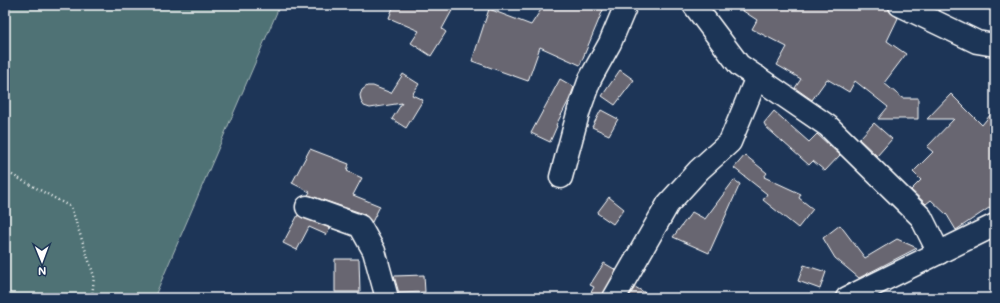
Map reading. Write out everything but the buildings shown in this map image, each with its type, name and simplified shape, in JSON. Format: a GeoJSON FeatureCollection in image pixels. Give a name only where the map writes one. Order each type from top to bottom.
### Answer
{"type":"FeatureCollection","features":[{"type":"Feature","properties":{"kind":"street"},"geometry":{"type":"LineString","coordinates":[[561,177],[579,110],[590,79],[610,43],[626,5]]}},
{"type":"Feature","properties":{"kind":"street"},"geometry":{"type":"LineString","coordinates":[[694,5],[739,65],[828,126],[921,217],[939,253]]}},
{"type":"Feature","properties":{"kind":"street"},"geometry":{"type":"LineString","coordinates":[[900,5],[977,42],[995,45]]}},
{"type":"Feature","properties":{"kind":"street"},"geometry":{"type":"LineString","coordinates":[[614,298],[668,204],[699,170],[730,142],[757,77]]}},
{"type":"Feature","properties":{"kind":"street"},"geometry":{"type":"LineString","coordinates":[[307,207],[360,226],[374,251],[387,298]]}},
{"type":"Feature","properties":{"kind":"street"},"geometry":{"type":"LineString","coordinates":[[847,298],[995,225]]}},
{"type":"Feature","properties":{"kind":"path"},"geometry":{"type":"LineString","coordinates":[[5,172],[71,207],[94,276],[92,298]]}},
{"type":"Feature","properties":{"kind":"green space"},"geometry":{"type":"Polygon","coordinates":[[[5,5],[280,5],[154,298],[5,298],[5,5]]]}}]}
